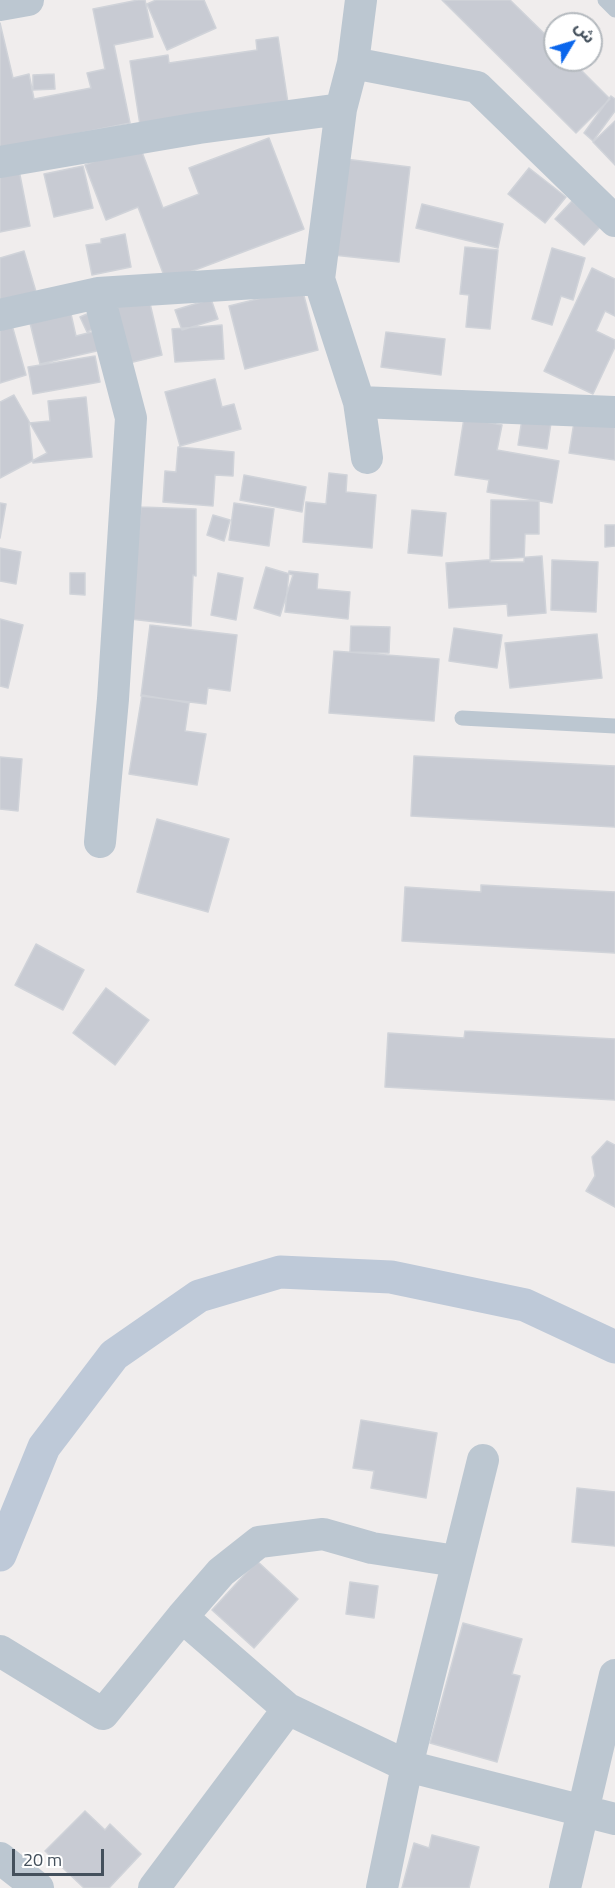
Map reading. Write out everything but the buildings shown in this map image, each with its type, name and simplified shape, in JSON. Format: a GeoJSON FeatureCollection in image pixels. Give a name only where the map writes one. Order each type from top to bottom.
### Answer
{"type":"FeatureCollection","features":[{"type":"Feature","properties":{"kind":"main road"},"geometry":{"type":"LineString","coordinates":[[0,1555],[44,1447],[100,1374],[114,1356],[199,1296],[280,1272],[390,1276],[525,1305],[615,1347]]}},
{"type":"Feature","properties":{"kind":"street"},"geometry":{"type":"LineString","coordinates":[[0,6],[28,0]]}},
{"type":"Feature","properties":{"kind":"street"},"geometry":{"type":"LineString","coordinates":[[361,0],[353,63],[341,110],[319,279],[359,402],[367,458]]}},
{"type":"Feature","properties":{"kind":"street"},"geometry":{"type":"LineString","coordinates":[[353,63],[477,87],[615,221]]}},
{"type":"Feature","properties":{"kind":"street"},"geometry":{"type":"LineString","coordinates":[[0,162],[200,128],[341,110]]}},
{"type":"Feature","properties":{"kind":"street"},"geometry":{"type":"LineString","coordinates":[[0,315],[98,293],[319,279]]}},
{"type":"Feature","properties":{"kind":"street"},"geometry":{"type":"LineString","coordinates":[[98,293],[131,418],[100,842]]}},
{"type":"Feature","properties":{"kind":"street"},"geometry":{"type":"LineString","coordinates":[[359,402],[615,412]]}},
{"type":"Feature","properties":{"kind":"street"},"geometry":{"type":"LineString","coordinates":[[382,1888],[407,1766],[456,1561],[483,1460]]}},
{"type":"Feature","properties":{"kind":"street"},"geometry":{"type":"LineString","coordinates":[[0,1651],[103,1714],[221,1572],[259,1542],[323,1534],[372,1548],[456,1561]]}},
{"type":"Feature","properties":{"kind":"street"},"geometry":{"type":"LineString","coordinates":[[182,1617],[288,1709],[407,1766],[615,1819]]}},
{"type":"Feature","properties":{"kind":"street"},"geometry":{"type":"LineString","coordinates":[[565,1888],[615,1675]]}},
{"type":"Feature","properties":{"kind":"street"},"geometry":{"type":"LineString","coordinates":[[154,1888],[288,1709]]}},
{"type":"Feature","properties":{"kind":"street"},"geometry":{"type":"LineString","coordinates":[[0,1858],[38,1888]]}},
{"type":"Feature","properties":{"kind":"lane"},"geometry":{"type":"LineString","coordinates":[[605,0],[615,10]]}},
{"type":"Feature","properties":{"kind":"lane"},"geometry":{"type":"LineString","coordinates":[[462,718],[615,726]]}}]}
